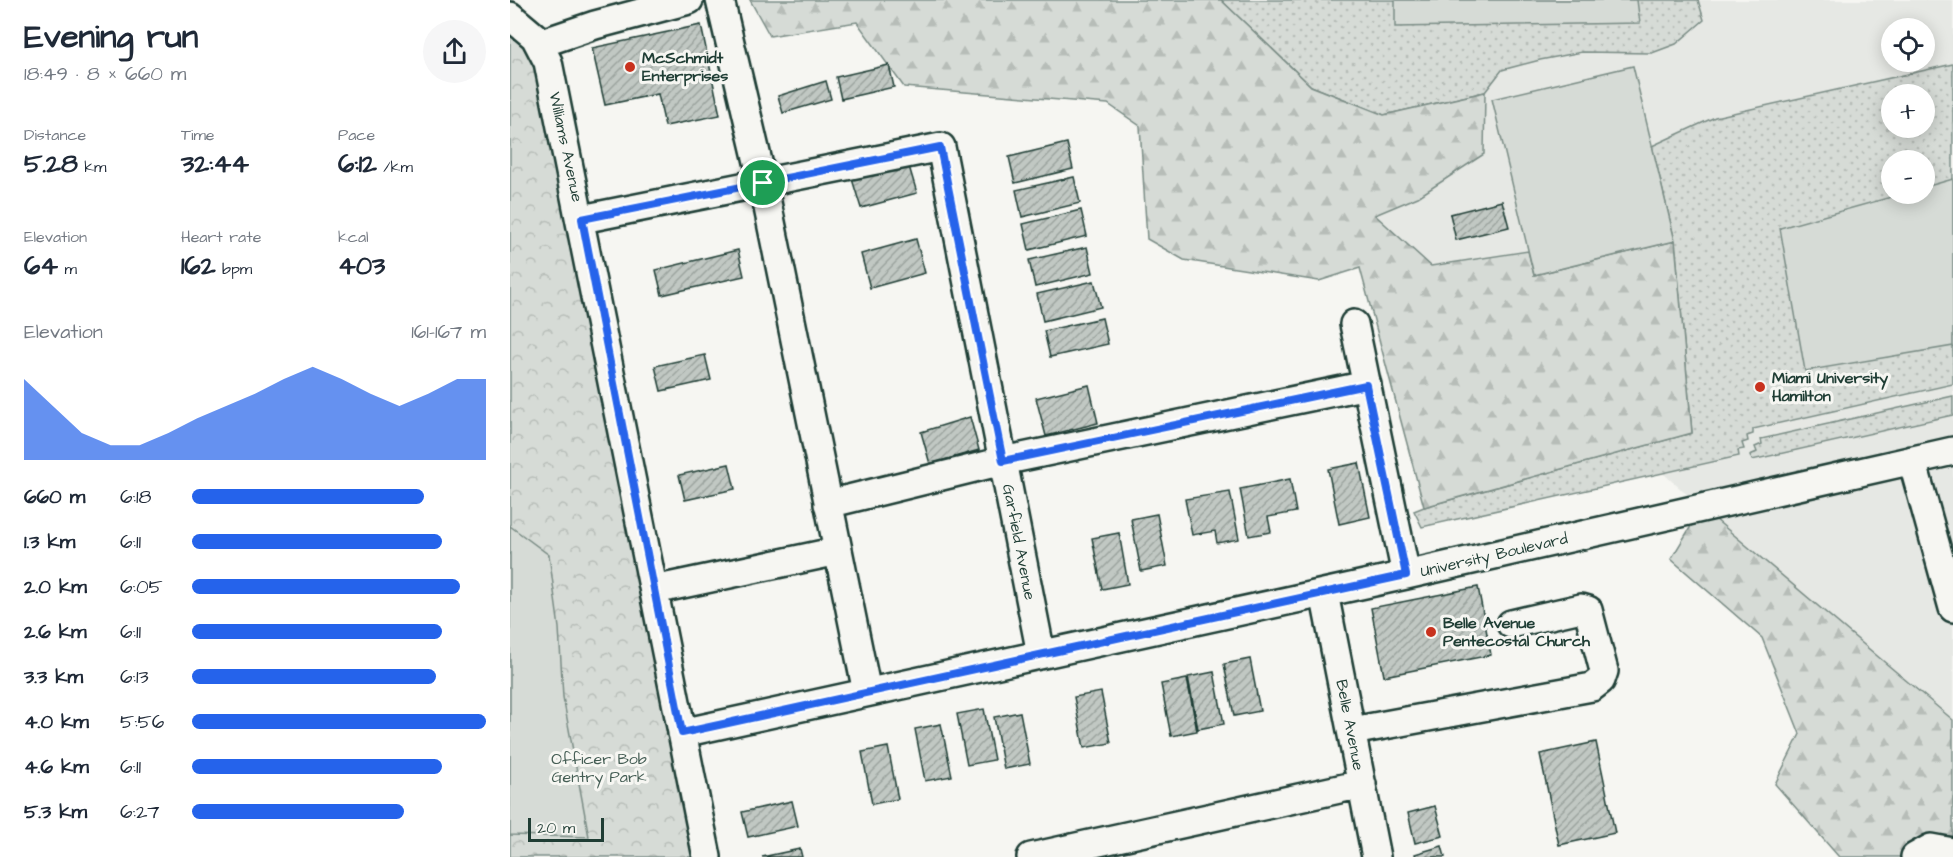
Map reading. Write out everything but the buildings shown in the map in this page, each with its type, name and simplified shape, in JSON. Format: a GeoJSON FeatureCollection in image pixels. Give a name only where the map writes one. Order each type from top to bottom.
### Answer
{"type":"FeatureCollection","features":[{"type":"Feature","properties":{"kind":"street"},"geometry":{"type":"LineString","coordinates":[[539,44],[595,25],[689,0]]}},
{"type":"Feature","properties":{"kind":"street"},"geometry":{"type":"LineString","coordinates":[[720,0],[763,183],[867,692]]}},
{"type":"Feature","properties":{"kind":"street","name":"Williams Avenue"},"geometry":{"type":"LineString","coordinates":[[510,16],[539,44],[548,62],[582,219],[707,857]]}},
{"type":"Feature","properties":{"kind":"street","name":"Garfield Avenue"},"geometry":{"type":"LineString","coordinates":[[763,183],[940,147],[1041,654]]}},
{"type":"Feature","properties":{"kind":"street"},"geometry":{"type":"LineString","coordinates":[[582,219],[763,183]]}},
{"type":"Feature","properties":{"kind":"street"},"geometry":{"type":"LineString","coordinates":[[1354,324],[1406,575]]}},
{"type":"Feature","properties":{"kind":"street"},"geometry":{"type":"LineString","coordinates":[[828,504],[1003,461],[1366,385]]}},
{"type":"Feature","properties":{"kind":"street","name":"University Boulevard"},"geometry":{"type":"LineString","coordinates":[[682,733],[1406,575],[1953,451]]}},
{"type":"Feature","properties":{"kind":"street"},"geometry":{"type":"LineString","coordinates":[[1912,460],[1953,608]]}},
{"type":"Feature","properties":{"kind":"street"},"geometry":{"type":"LineString","coordinates":[[654,590],[838,551]]}},
{"type":"Feature","properties":{"kind":"street","name":"Belle Avenue"},"geometry":{"type":"LineString","coordinates":[[1324,593],[1376,857]]}},
{"type":"Feature","properties":{"kind":"street"},"geometry":{"type":"LineString","coordinates":[[1352,731],[1592,687],[1600,680],[1604,671],[1588,610],[1581,608],[1511,624]]}},
{"type":"Feature","properties":{"kind":"street"},"geometry":{"type":"LineString","coordinates":[[1031,857],[1362,784]]}},
{"type":"Feature","properties":{"kind":"street"},"geometry":{"type":"LineString","coordinates":[[1915,857],[1931,848],[1953,852]]}},
{"type":"Feature","properties":{"kind":"shaded area","name":"Miami University Hamilton"},"geometry":{"type":"Polygon","coordinates":[[[1134,0],[1953,0],[1953,720],[1702,508],[1134,0]]]}},
{"type":"Feature","properties":{"kind":"green space"},"geometry":{"type":"Polygon","coordinates":[[[750,0],[1221,0],[1311,86],[1384,115],[1485,92],[1484,154],[1418,197],[1375,215],[1431,266],[1528,251],[1534,275],[1675,241],[1692,433],[1424,507],[1360,268],[1319,281],[1184,260],[1147,239],[1140,126],[1108,104],[904,87],[857,22],[770,36],[750,0]]]}},
{"type":"Feature","properties":{"kind":"green space"},"geometry":{"type":"Polygon","coordinates":[[[1221,0],[1698,0],[1704,20],[1676,44],[1652,53],[1582,52],[1540,60],[1502,70],[1485,92],[1384,115],[1311,86],[1221,0]]]}},
{"type":"Feature","properties":{"kind":"green space"},"geometry":{"type":"Polygon","coordinates":[[[1395,0],[1637,0],[1640,23],[1395,27],[1395,0]]]}},
{"type":"Feature","properties":{"kind":"green space","name":"Officer Bob Gentry Park"},"geometry":{"type":"Polygon","coordinates":[[[510,16],[535,37],[707,857],[510,857],[510,16]]]}},
{"type":"Feature","properties":{"kind":"green space"},"geometry":{"type":"Polygon","coordinates":[[[1953,64],[1953,384],[1753,429],[1753,434],[1747,436],[1748,441],[1742,443],[1744,449],[1738,450],[1739,456],[1422,527],[1414,511],[1424,507],[1692,433],[1675,241],[1652,146],[1715,117],[1917,72],[1935,72],[1935,68],[1953,64]]]}},
{"type":"Feature","properties":{"kind":"green space"},"geometry":{"type":"Polygon","coordinates":[[[1633,66],[1675,241],[1534,275],[1492,99],[1633,66]]]}},
{"type":"Feature","properties":{"kind":"green space"},"geometry":{"type":"Polygon","coordinates":[[[1953,179],[1953,346],[1805,371],[1780,228],[1881,200],[1881,204],[1935,204],[1935,184],[1953,179]]]}},
{"type":"Feature","properties":{"kind":"green space"},"geometry":{"type":"Polygon","coordinates":[[[1953,396],[1953,415],[1752,460],[1750,455],[1757,452],[1755,447],[1762,444],[1761,439],[1953,396]]]}},
{"type":"Feature","properties":{"kind":"green space"},"geometry":{"type":"Polygon","coordinates":[[[1702,508],[1953,720],[1953,852],[1915,857],[1839,857],[1775,784],[1800,734],[1762,638],[1671,559],[1702,508]]]}},
{"type":"Feature","properties":{"kind":"green space"},"geometry":{"type":"Polygon","coordinates":[[[510,526],[549,555],[559,628],[563,697],[589,837],[510,835],[510,526]]]}},
{"type":"Feature","properties":{"kind":"place","name":"McSchmidt Enterprises"},"geometry":{"type":"Point","coordinates":[630,67]}},
{"type":"Feature","properties":{"kind":"place","name":"Miami University Hamilton"},"geometry":{"type":"Point","coordinates":[1760,387]}},
{"type":"Feature","properties":{"kind":"place","name":"Belle Avenue Pentecostal Church"},"geometry":{"type":"Point","coordinates":[1431,632]}},
{"type":"Feature","properties":{"kind":"route"},"geometry":{"type":"LineString","coordinates":[[940,147],[1003,461],[1366,385],[1406,575],[682,733],[582,219],[763,183],[940,147]]}}]}
